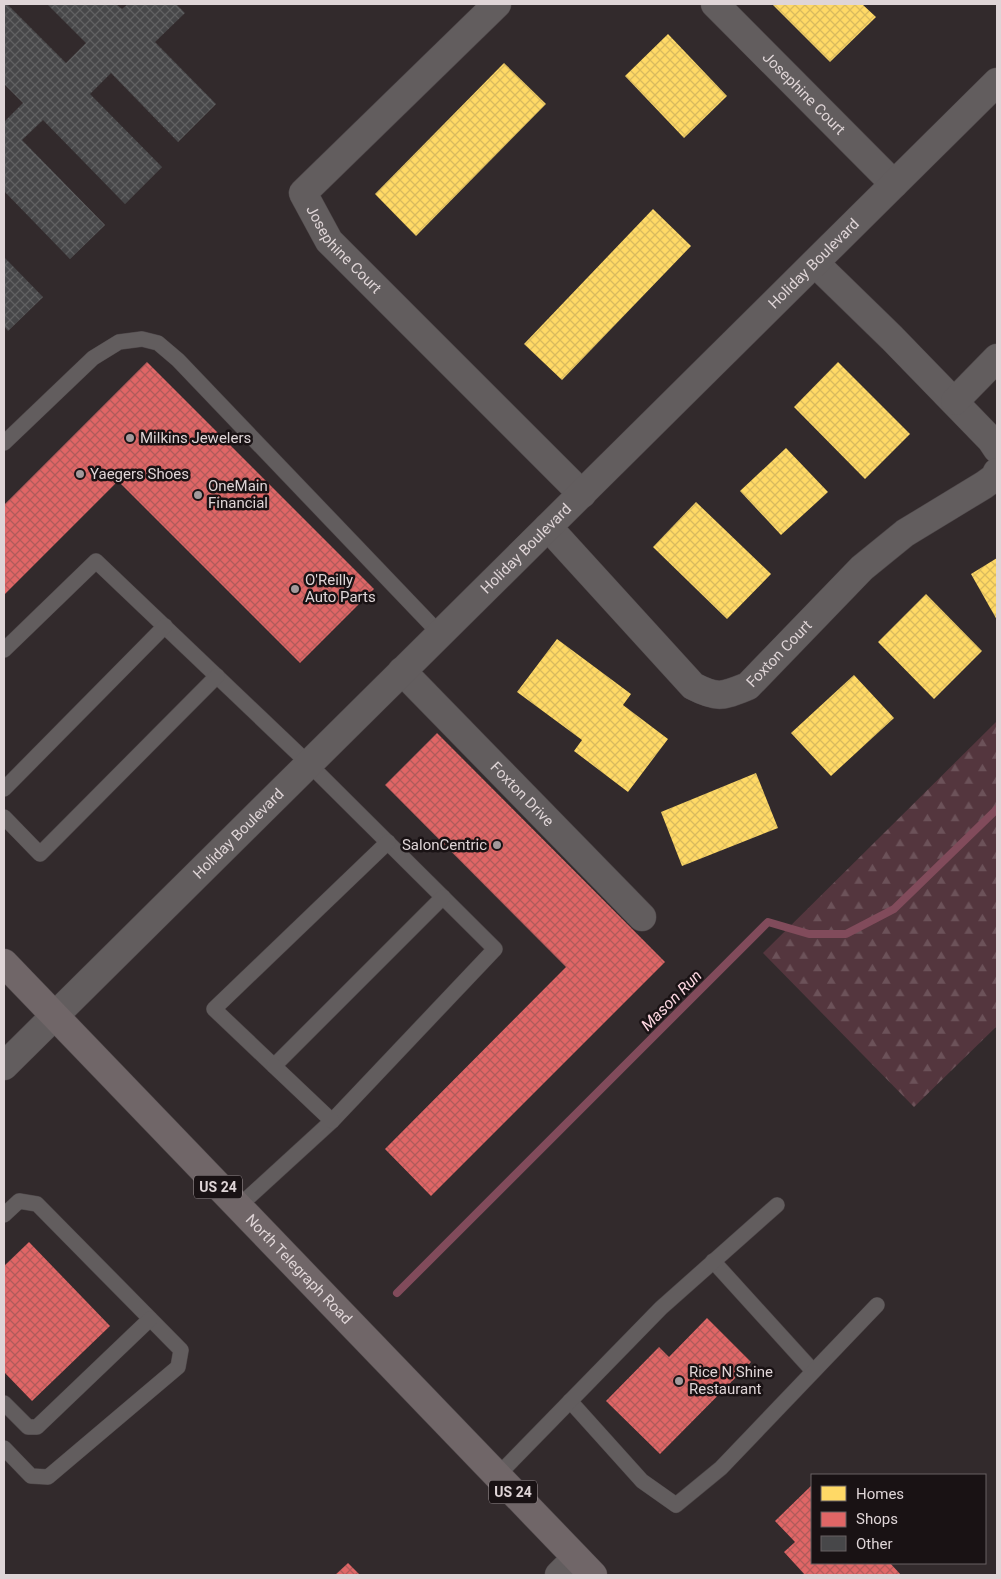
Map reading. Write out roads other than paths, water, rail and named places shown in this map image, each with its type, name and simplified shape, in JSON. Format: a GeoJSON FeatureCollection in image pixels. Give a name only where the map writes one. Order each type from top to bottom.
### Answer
{"type":"FeatureCollection","features":[{"type":"Feature","properties":{"kind":"main road","name":"North Telegraph Road"},"geometry":{"type":"LineString","coordinates":[[4,963],[497,1476],[576,1570]]}},
{"type":"Feature","properties":{"kind":"street","name":"Josephine Court"},"geometry":{"type":"LineString","coordinates":[[497,4],[303,193],[329,241],[582,494]]}},
{"type":"Feature","properties":{"kind":"street","name":"Josephine Court"},"geometry":{"type":"LineString","coordinates":[[715,4],[894,184]]}},
{"type":"Feature","properties":{"kind":"street","name":"Holiday Boulevard"},"geometry":{"type":"LineString","coordinates":[[4,1066],[997,82]]}},
{"type":"Feature","properties":{"kind":"street"},"geometry":{"type":"LineString","coordinates":[[815,263],[955,401],[997,449]]}},
{"type":"Feature","properties":{"kind":"street"},"geometry":{"type":"LineString","coordinates":[[955,401],[997,358]]}},
{"type":"Feature","properties":{"kind":"street","name":"Foxton Court"},"geometry":{"type":"LineString","coordinates":[[548,527],[694,686],[710,695],[728,694],[748,686],[862,568],[880,553],[905,533],[984,485],[995,477],[997,472]]}},
{"type":"Feature","properties":{"kind":"street","name":"Foxton Drive"},"geometry":{"type":"LineString","coordinates":[[402,672],[642,917]]}},
{"type":"Feature","properties":{"kind":"lane"},"geometry":{"type":"LineString","coordinates":[[4,443],[93,358],[119,342],[142,339],[158,343],[178,360],[440,634]]}},
{"type":"Feature","properties":{"kind":"lane"},"geometry":{"type":"LineString","coordinates":[[4,650],[96,561],[309,764],[495,949],[332,1120],[238,1207]]}},
{"type":"Feature","properties":{"kind":"lane"},"geometry":{"type":"LineString","coordinates":[[4,789],[165,626]]}},
{"type":"Feature","properties":{"kind":"lane"},"geometry":{"type":"LineString","coordinates":[[4,817],[40,854],[217,676]]}},
{"type":"Feature","properties":{"kind":"lane"},"geometry":{"type":"LineString","coordinates":[[332,1120],[214,1010],[388,842]]}},
{"type":"Feature","properties":{"kind":"lane"},"geometry":{"type":"LineString","coordinates":[[274,1066],[443,898]]}},
{"type":"Feature","properties":{"kind":"lane"},"geometry":{"type":"LineString","coordinates":[[4,1216],[19,1201],[37,1204],[181,1350],[178,1367],[48,1477],[31,1476],[4,1448]]}},
{"type":"Feature","properties":{"kind":"lane"},"geometry":{"type":"LineString","coordinates":[[497,1476],[661,1308],[777,1205]]}},
{"type":"Feature","properties":{"kind":"lane"},"geometry":{"type":"LineString","coordinates":[[713,1261],[813,1371]]}},
{"type":"Feature","properties":{"kind":"lane"},"geometry":{"type":"LineString","coordinates":[[570,1400],[642,1481],[676,1505],[721,1468],[877,1305]]}},
{"type":"Feature","properties":{"kind":"lane"},"geometry":{"type":"LineString","coordinates":[[4,1402],[28,1427],[37,1427],[150,1319]]}},
{"type":"Feature","properties":{"kind":"waterway","name":"Mason Run"},"geometry":{"type":"LineString","coordinates":[[397,1293],[768,922],[809,934],[846,934],[894,909],[997,809]]}},
{"type":"Feature","properties":{"kind":"place","name":"Milkins Jewelers"},"geometry":{"type":"Point","coordinates":[130,438]}},
{"type":"Feature","properties":{"kind":"place","name":"Yaegers Shoes"},"geometry":{"type":"Point","coordinates":[80,474]}},
{"type":"Feature","properties":{"kind":"place","name":"OneMain Financial"},"geometry":{"type":"Point","coordinates":[198,495]}},
{"type":"Feature","properties":{"kind":"place","name":"O'Reilly Auto Parts"},"geometry":{"type":"Point","coordinates":[295,589]}},
{"type":"Feature","properties":{"kind":"place","name":"SalonCentric"},"geometry":{"type":"Point","coordinates":[497,845]}},
{"type":"Feature","properties":{"kind":"place","name":"Rice N Shine Restaurant"},"geometry":{"type":"Point","coordinates":[679,1381]}}]}
